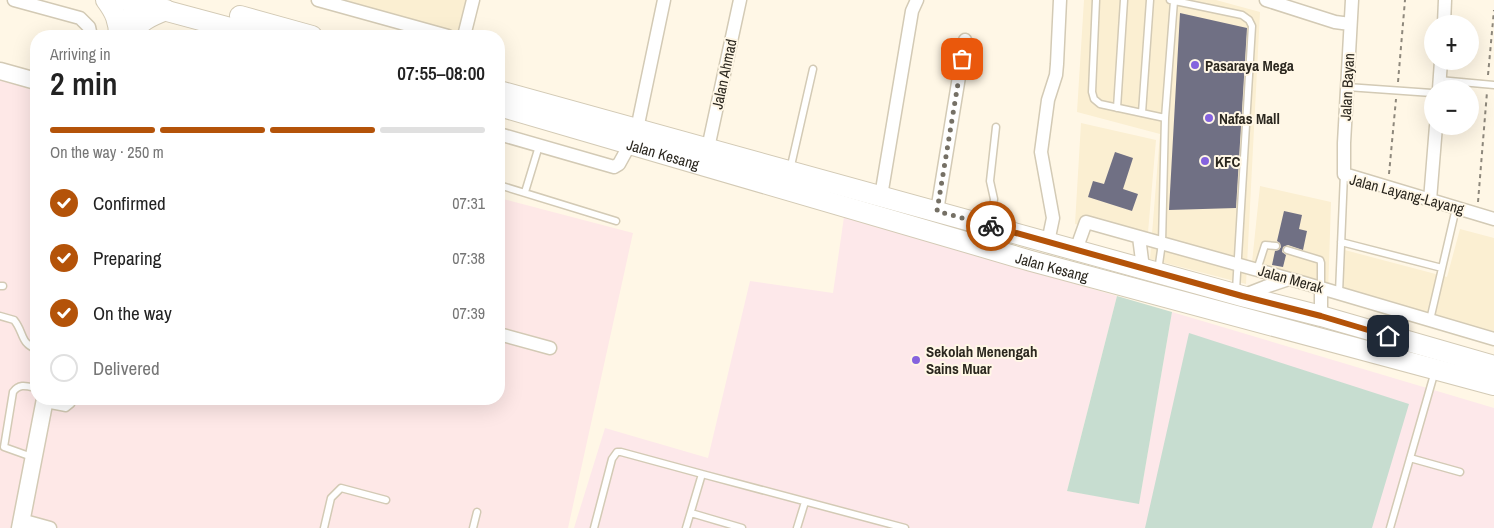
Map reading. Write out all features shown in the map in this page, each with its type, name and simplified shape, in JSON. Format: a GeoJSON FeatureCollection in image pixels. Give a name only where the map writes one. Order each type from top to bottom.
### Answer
{"type":"FeatureCollection","features":[{"type":"Feature","properties":{"kind":"main road"},"geometry":{"type":"LineString","coordinates":[[106,0],[117,17],[119,30]]}},
{"type":"Feature","properties":{"kind":"main road"},"geometry":{"type":"LineString","coordinates":[[131,1],[173,5],[285,30]]}},
{"type":"Feature","properties":{"kind":"main road"},"geometry":{"type":"LineString","coordinates":[[173,5],[226,30]]}},
{"type":"Feature","properties":{"kind":"main road"},"geometry":{"type":"LineString","coordinates":[[134,30],[145,19],[173,5]]}},
{"type":"Feature","properties":{"kind":"main road","name":"Jalan Kesang"},"geometry":{"type":"LineString","coordinates":[[505,93],[630,145],[708,148],[1321,316],[1438,360],[1494,385]]}},
{"type":"Feature","properties":{"kind":"main road","name":"Jalan Kesang"},"geometry":{"type":"LineString","coordinates":[[505,108],[1031,261],[1438,360],[1494,366]]}},
{"type":"Feature","properties":{"kind":"street"},"geometry":{"type":"LineString","coordinates":[[14,0],[80,18],[90,30]]}},
{"type":"Feature","properties":{"kind":"street"},"geometry":{"type":"LineString","coordinates":[[318,0],[426,30]]}},
{"type":"Feature","properties":{"kind":"street"},"geometry":{"type":"LineString","coordinates":[[466,30],[473,0]]}},
{"type":"Feature","properties":{"kind":"street"},"geometry":{"type":"LineString","coordinates":[[505,136],[614,167],[619,164],[630,145],[664,0]]}},
{"type":"Feature","properties":{"kind":"street","name":"Jalan Ahmad"},"geometry":{"type":"LineString","coordinates":[[708,148],[740,0]]}},
{"type":"Feature","properties":{"kind":"street"},"geometry":{"type":"LineString","coordinates":[[881,196],[912,11],[917,0]]}},
{"type":"Feature","properties":{"kind":"street"},"geometry":{"type":"LineString","coordinates":[[1048,242],[1053,218],[1041,152],[1048,100],[1056,76],[1060,0]]}},
{"type":"Feature","properties":{"kind":"street"},"geometry":{"type":"LineString","coordinates":[[1266,0],[1336,22],[1350,24]]}},
{"type":"Feature","properties":{"kind":"street","name":"Jalan Bayan"},"geometry":{"type":"LineString","coordinates":[[1344,174],[1343,159],[1352,0]]}},
{"type":"Feature","properties":{"kind":"street"},"geometry":{"type":"LineString","coordinates":[[1444,15],[1445,0]]}},
{"type":"Feature","properties":{"kind":"street"},"geometry":{"type":"LineString","coordinates":[[126,30],[131,1]]}},
{"type":"Feature","properties":{"kind":"street"},"geometry":{"type":"LineString","coordinates":[[937,211],[965,40]]}},
{"type":"Feature","properties":{"kind":"street"},"geometry":{"type":"LineString","coordinates":[[0,71],[30,80]]}},
{"type":"Feature","properties":{"kind":"street"},"geometry":{"type":"LineString","coordinates":[[1430,200],[1435,135]]}},
{"type":"Feature","properties":{"kind":"street","name":"Jalan Layang-Layang"},"geometry":{"type":"LineString","coordinates":[[1344,174],[1494,219]]}},
{"type":"Feature","properties":{"kind":"street","name":"Jalan Merak"},"geometry":{"type":"LineString","coordinates":[[1076,250],[1086,222],[1238,264],[1494,339]]}},
{"type":"Feature","properties":{"kind":"street"},"geometry":{"type":"LineString","coordinates":[[1139,237],[1150,270]]}},
{"type":"Feature","properties":{"kind":"street"},"geometry":{"type":"LineString","coordinates":[[1239,295],[1290,279]]}},
{"type":"Feature","properties":{"kind":"street"},"geometry":{"type":"LineString","coordinates":[[1321,288],[1321,316]]}},
{"type":"Feature","properties":{"kind":"street"},"geometry":{"type":"LineString","coordinates":[[505,336],[550,348]]}},
{"type":"Feature","properties":{"kind":"street"},"geometry":{"type":"LineString","coordinates":[[43,405],[21,524],[50,528]]}},
{"type":"Feature","properties":{"kind":"lane"},"geometry":{"type":"LineString","coordinates":[[1096,0],[1092,92],[1094,99],[1100,104],[1165,118]]}},
{"type":"Feature","properties":{"kind":"lane"},"geometry":{"type":"LineString","coordinates":[[1117,108],[1124,0]]}},
{"type":"Feature","properties":{"kind":"lane"},"geometry":{"type":"LineString","coordinates":[[1142,113],[1150,0]]}},
{"type":"Feature","properties":{"kind":"lane"},"geometry":{"type":"LineString","coordinates":[[1150,270],[1162,243],[1165,118],[1172,0],[1242,16],[1249,20],[1252,26],[1238,264],[1239,295]]}},
{"type":"Feature","properties":{"kind":"lane"},"geometry":{"type":"LineString","coordinates":[[790,171],[812,69]]}},
{"type":"Feature","properties":{"kind":"lane"},"geometry":{"type":"LineString","coordinates":[[1347,87],[1424,92]]}},
{"type":"Feature","properties":{"kind":"lane"},"geometry":{"type":"LineString","coordinates":[[991,226],[994,199],[990,180],[996,126]]}},
{"type":"Feature","properties":{"kind":"lane"},"geometry":{"type":"LineString","coordinates":[[525,192],[540,146]]}},
{"type":"Feature","properties":{"kind":"lane","name":"Jalan Layang-Layang"},"geometry":{"type":"LineString","coordinates":[[1339,293],[1344,174]]}},
{"type":"Feature","properties":{"kind":"lane"},"geometry":{"type":"LineString","coordinates":[[505,187],[616,221]]}},
{"type":"Feature","properties":{"kind":"lane"},"geometry":{"type":"LineString","coordinates":[[1430,320],[1456,208]]}},
{"type":"Feature","properties":{"kind":"lane"},"geometry":{"type":"LineString","coordinates":[[1341,242],[1442,268]]}},
{"type":"Feature","properties":{"kind":"lane"},"geometry":{"type":"LineString","coordinates":[[1257,270],[1265,245],[1276,246]]}},
{"type":"Feature","properties":{"kind":"lane"},"geometry":{"type":"LineString","coordinates":[[1287,250],[1320,260],[1322,263],[1321,288]]}},
{"type":"Feature","properties":{"kind":"lane"},"geometry":{"type":"LineString","coordinates":[[0,316],[14,320],[24,342],[30,347]]}},
{"type":"Feature","properties":{"kind":"lane"},"geometry":{"type":"LineString","coordinates":[[1390,528],[1438,360]]}},
{"type":"Feature","properties":{"kind":"lane"},"geometry":{"type":"LineString","coordinates":[[30,387],[21,385],[13,392],[2,447],[34,457]]}},
{"type":"Feature","properties":{"kind":"lane"},"geometry":{"type":"LineString","coordinates":[[57,405],[66,408],[69,405]]}},
{"type":"Feature","properties":{"kind":"lane"},"geometry":{"type":"LineString","coordinates":[[594,528],[612,459],[617,452],[890,526],[906,528]]}},
{"type":"Feature","properties":{"kind":"lane"},"geometry":{"type":"LineString","coordinates":[[1410,458],[1460,472]]}},
{"type":"Feature","properties":{"kind":"lane"},"geometry":{"type":"LineString","coordinates":[[686,528],[702,474]]}},
{"type":"Feature","properties":{"kind":"lane"},"geometry":{"type":"LineString","coordinates":[[324,528],[331,498],[341,488],[386,500]]}},
{"type":"Feature","properties":{"kind":"lane"},"geometry":{"type":"LineString","coordinates":[[797,528],[806,502]]}},
{"type":"Feature","properties":{"kind":"lane"},"geometry":{"type":"LineString","coordinates":[[473,528],[477,512]]}},
{"type":"Feature","properties":{"kind":"lane"},"geometry":{"type":"LineString","coordinates":[[691,513],[742,528]]}},
{"type":"Feature","properties":{"kind":"path"},"geometry":{"type":"LineString","coordinates":[[1477,214],[1491,85],[1494,10]]}},
{"type":"Feature","properties":{"kind":"shaded area"},"geometry":{"type":"Polygon","coordinates":[[[311,0],[469,0],[462,30],[412,30],[310,2],[311,0]]]}},
{"type":"Feature","properties":{"kind":"shaded area"},"geometry":{"type":"Polygon","coordinates":[[[1084,0],[1216,0],[1260,12],[1246,284],[1150,259],[1160,134],[1077,112],[1084,0]]]}},
{"type":"Feature","properties":{"kind":"shaded area"},"geometry":{"type":"Polygon","coordinates":[[[0,80],[30,88],[30,405],[505,405],[505,200],[633,233],[568,528],[0,528],[0,80]]]}},
{"type":"Feature","properties":{"kind":"shaded area"},"geometry":{"type":"Polygon","coordinates":[[[1081,123],[1156,140],[1147,244],[1075,224],[1081,123]]]}},
{"type":"Feature","properties":{"kind":"shaded area"},"geometry":{"type":"Polygon","coordinates":[[[1260,186],[1331,202],[1328,294],[1251,272],[1260,186]]]}},
{"type":"Feature","properties":{"kind":"shaded area","name":"Sekolah Menengah Sains Muar"},"geometry":{"type":"Polygon","coordinates":[[[844,217],[1117,296],[1067,491],[1139,503],[1172,312],[1494,408],[1494,528],[574,528],[605,428],[708,458],[750,281],[833,293],[844,217]]]}},
{"type":"Feature","properties":{"kind":"shaded area"},"geometry":{"type":"Polygon","coordinates":[[[1460,229],[1494,238],[1494,345],[1335,299],[1337,248],[1447,277],[1460,229]]]}},
{"type":"Feature","properties":{"kind":"green space"},"geometry":{"type":"Polygon","coordinates":[[[1117,296],[1172,312],[1139,504],[1067,491],[1117,296]]]}},
{"type":"Feature","properties":{"kind":"green space"},"geometry":{"type":"Polygon","coordinates":[[[1189,333],[1409,404],[1372,528],[1145,528],[1189,333]]]}},
{"type":"Feature","properties":{"kind":"building","name":"Nafas Mall"},"geometry":{"type":"Polygon","coordinates":[[[1180,13],[1247,28],[1236,208],[1169,210],[1180,13]]]}},
{"type":"Feature","properties":{"kind":"building"},"geometry":{"type":"Polygon","coordinates":[[[1115,152],[1133,158],[1123,189],[1138,194],[1132,211],[1088,197],[1093,181],[1104,184],[1115,152]]]}},
{"type":"Feature","properties":{"kind":"building"},"geometry":{"type":"Polygon","coordinates":[[[1284,211],[1302,215],[1299,229],[1307,231],[1303,250],[1288,245],[1283,247],[1282,252],[1286,255],[1283,267],[1272,265],[1275,251],[1281,247],[1277,241],[1284,211]]]}},
{"type":"Feature","properties":{"kind":"way so far"},"geometry":{"type":"LineString","coordinates":[[962,59],[937,211],[991,226]]}},
{"type":"Feature","properties":{"kind":"place","name":"Pasaraya Mega"},"geometry":{"type":"Point","coordinates":[1195,65]}},
{"type":"Feature","properties":{"kind":"place","name":"Nafas Mall"},"geometry":{"type":"Point","coordinates":[1209,118]}},
{"type":"Feature","properties":{"kind":"place","name":"KFC"},"geometry":{"type":"Point","coordinates":[1205,161]}},
{"type":"Feature","properties":{"kind":"place","name":"Sekolah Menengah Sains Muar"},"geometry":{"type":"Point","coordinates":[916,360]}},
{"type":"Feature","properties":{"kind":"route"},"geometry":{"type":"LineString","coordinates":[[991,226],[1388,336]]}}]}
